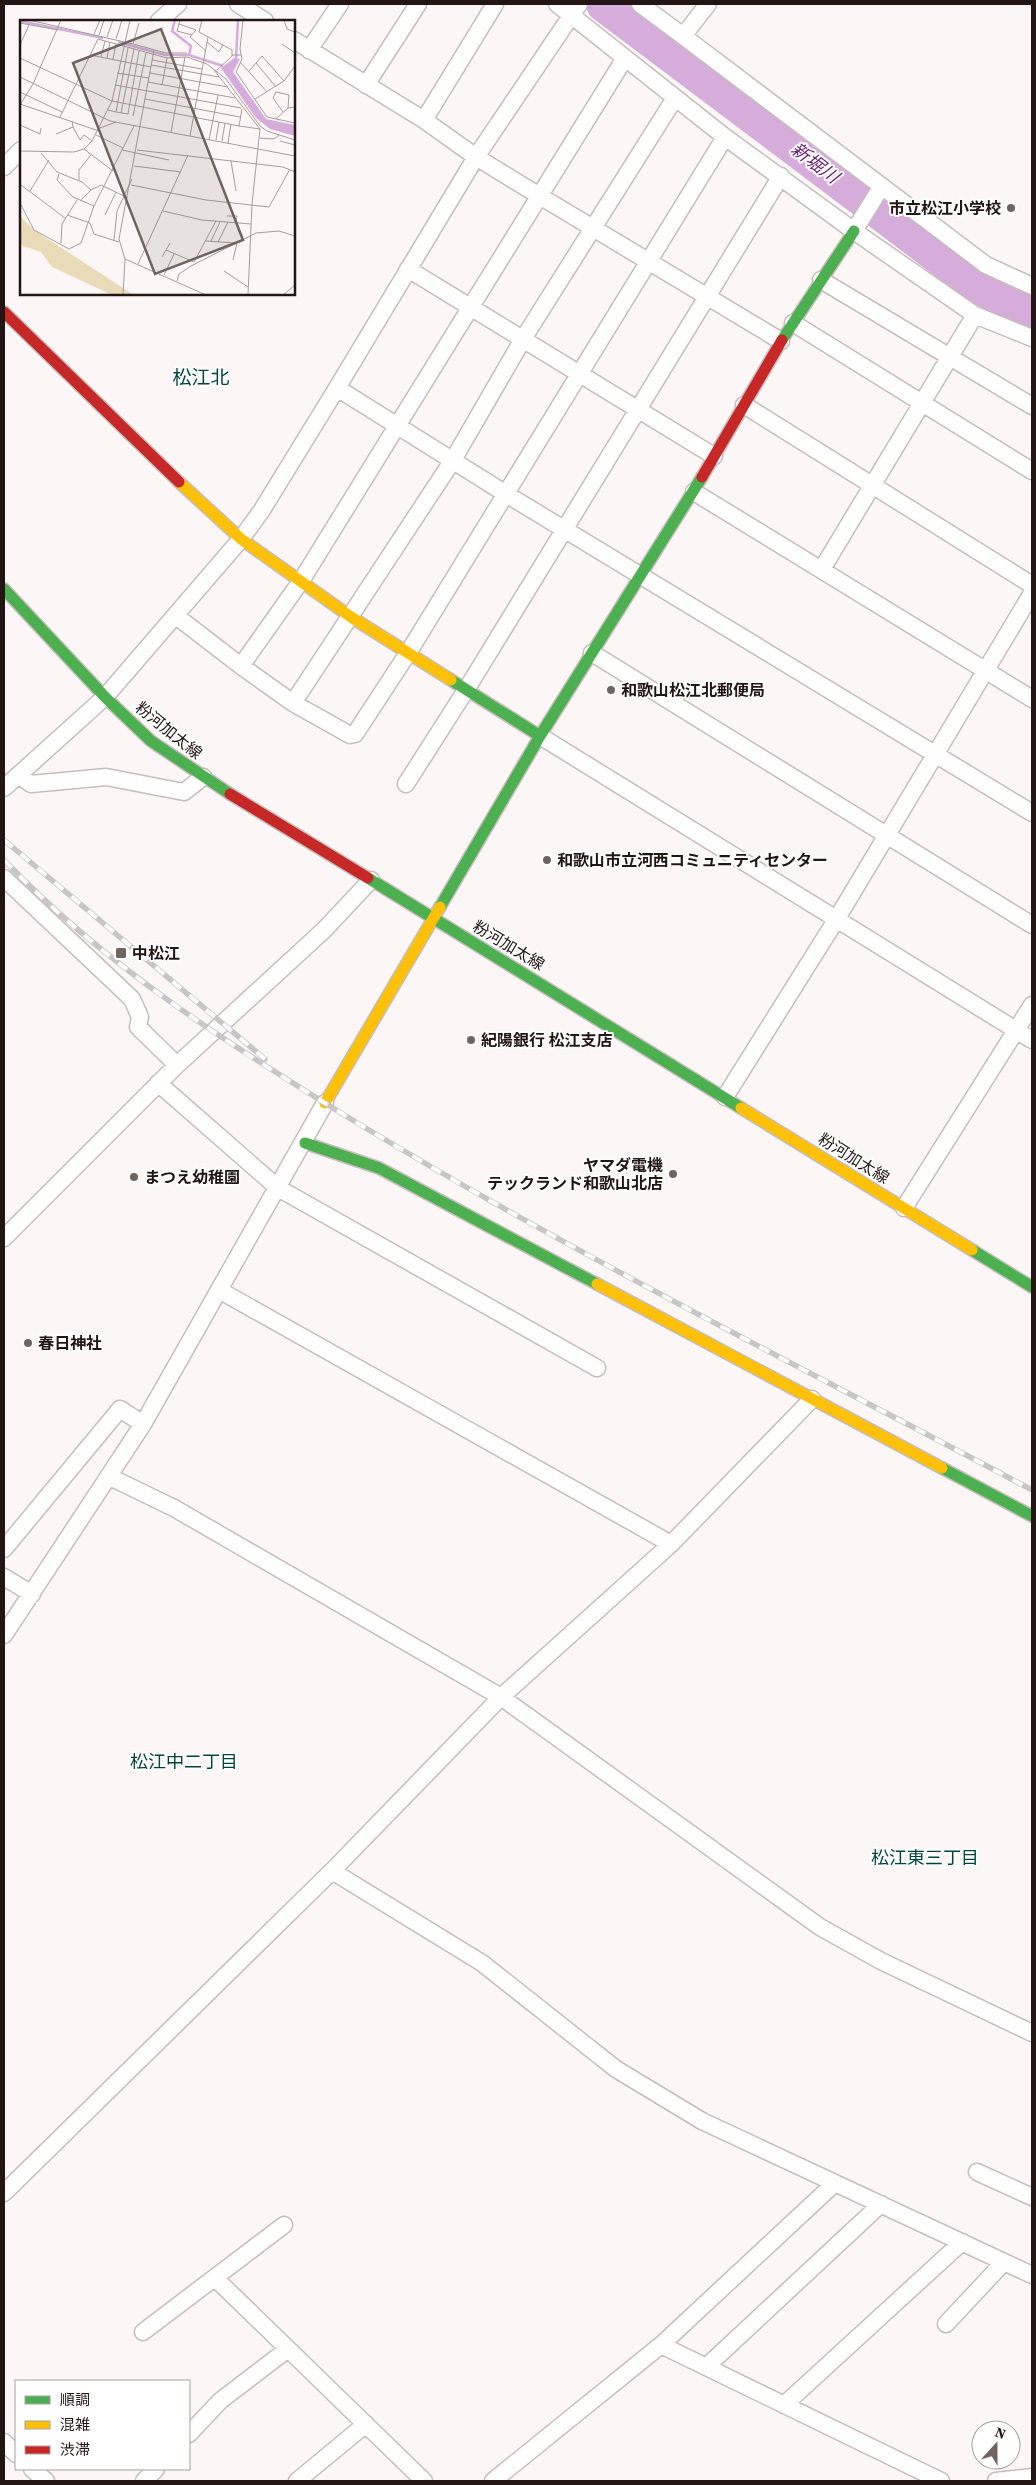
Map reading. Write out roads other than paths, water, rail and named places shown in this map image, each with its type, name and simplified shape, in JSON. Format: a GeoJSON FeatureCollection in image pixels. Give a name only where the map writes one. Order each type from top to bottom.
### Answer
{"type":"FeatureCollection","features":[{"type":"Feature","properties":{"kind":"street"},"geometry":{"type":"LineString","coordinates":[[161,20],[178,4]]}},
{"type":"Feature","properties":{"kind":"street"},"geometry":{"type":"LineString","coordinates":[[238,4],[263,20]]}},
{"type":"Feature","properties":{"kind":"street"},"geometry":{"type":"LineString","coordinates":[[310,50],[340,4]]}},
{"type":"Feature","properties":{"kind":"street"},"geometry":{"type":"LineString","coordinates":[[366,86],[418,4]]}},
{"type":"Feature","properties":{"kind":"street"},"geometry":{"type":"LineString","coordinates":[[424,120],[495,4]]}},
{"type":"Feature","properties":{"kind":"street"},"geometry":{"type":"LineString","coordinates":[[557,4],[575,9],[624,58],[725,137],[854,231],[975,315],[1032,338]]}},
{"type":"Feature","properties":{"kind":"street"},"geometry":{"type":"LineString","coordinates":[[640,4],[986,265],[1032,286]]}},
{"type":"Feature","properties":{"kind":"street"},"geometry":{"type":"LineString","coordinates":[[683,36],[708,4]]}},
{"type":"Feature","properties":{"kind":"street"},"geometry":{"type":"LineString","coordinates":[[4,788],[105,698],[241,539],[262,510],[338,388],[476,157],[575,9]]}},
{"type":"Feature","properties":{"kind":"street"},"geometry":{"type":"LineString","coordinates":[[295,41],[424,120],[476,157],[648,264],[782,342]]}},
{"type":"Feature","properties":{"kind":"street"},"geometry":{"type":"LineString","coordinates":[[241,666],[300,581],[624,58]]}},
{"type":"Feature","properties":{"kind":"street"},"geometry":{"type":"LineString","coordinates":[[293,703],[453,460],[523,339],[675,98]]}},
{"type":"Feature","properties":{"kind":"street"},"geometry":{"type":"LineString","coordinates":[[176,616],[293,703],[350,735],[355,734],[408,654],[725,137]]}},
{"type":"Feature","properties":{"kind":"street"},"geometry":{"type":"LineString","coordinates":[[4,167],[20,151]]}},
{"type":"Feature","properties":{"kind":"street"},"geometry":{"type":"LineString","coordinates":[[406,784],[466,690],[781,176]]}},
{"type":"Feature","properties":{"kind":"street"},"geometry":{"type":"LineString","coordinates":[[4,1635],[110,1477],[143,1424],[305,1142],[325,1103],[540,736],[694,492],[793,324],[882,186]]}},
{"type":"Feature","properties":{"kind":"street"},"geometry":{"type":"LineString","coordinates":[[408,269],[714,456]]}},
{"type":"Feature","properties":{"kind":"street"},"geometry":{"type":"LineString","coordinates":[[821,280],[1032,406]]}},
{"type":"Feature","properties":{"kind":"street"},"geometry":{"type":"LineString","coordinates":[[4,312],[147,452],[241,539],[300,581],[408,654],[1032,1040]]}},
{"type":"Feature","properties":{"kind":"street"},"geometry":{"type":"LineString","coordinates":[[822,570],[975,315]]}},
{"type":"Feature","properties":{"kind":"street"},"geometry":{"type":"LineString","coordinates":[[793,324],[1032,471]]}},
{"type":"Feature","properties":{"kind":"street"},"geometry":{"type":"LineString","coordinates":[[338,388],[506,494],[1032,813]]}},
{"type":"Feature","properties":{"kind":"street"},"geometry":{"type":"LineString","coordinates":[[744,405],[1032,585]]}},
{"type":"Feature","properties":{"kind":"street"},"geometry":{"type":"LineString","coordinates":[[694,492],[1032,699]]}},
{"type":"Feature","properties":{"kind":"street","name":"粉河加太線"},"geometry":{"type":"LineString","coordinates":[[4,589],[105,698],[151,741],[203,777],[1032,1286]]}},
{"type":"Feature","properties":{"kind":"street"},"geometry":{"type":"LineString","coordinates":[[725,1097],[767,1034],[1032,594]]}},
{"type":"Feature","properties":{"kind":"street"},"geometry":{"type":"LineString","coordinates":[[592,653],[1032,925]]}},
{"type":"Feature","properties":{"kind":"street"},"geometry":{"type":"LineString","coordinates":[[18,775],[31,784],[106,777],[184,792],[203,777]]}},
{"type":"Feature","properties":{"kind":"street"},"geometry":{"type":"LineString","coordinates":[[4,878],[132,999],[140,1016],[138,1028],[177,1065]]}},
{"type":"Feature","properties":{"kind":"street"},"geometry":{"type":"LineString","coordinates":[[4,1238],[158,1083],[324,930],[371,880]]}},
{"type":"Feature","properties":{"kind":"street"},"geometry":{"type":"LineString","coordinates":[[904,1208],[1032,1005]]}},
{"type":"Feature","properties":{"kind":"street"},"geometry":{"type":"LineString","coordinates":[[158,1083],[278,1188],[597,1368]]}},
{"type":"Feature","properties":{"kind":"street"},"geometry":{"type":"LineString","coordinates":[[305,1142],[379,1168],[1032,1516]]}},
{"type":"Feature","properties":{"kind":"street"},"geometry":{"type":"LineString","coordinates":[[219,1290],[670,1544]]}},
{"type":"Feature","properties":{"kind":"street"},"geometry":{"type":"LineString","coordinates":[[4,2193],[332,1871],[501,1697],[670,1544],[812,1398]]}},
{"type":"Feature","properties":{"kind":"street"},"geometry":{"type":"LineString","coordinates":[[4,1549],[120,1409],[143,1424]]}},
{"type":"Feature","properties":{"kind":"street"},"geometry":{"type":"LineString","coordinates":[[110,1477],[174,1508],[501,1697],[820,1926],[881,1961],[1032,2033]]}},
{"type":"Feature","properties":{"kind":"street"},"geometry":{"type":"LineString","coordinates":[[4,1577],[32,1594]]}},
{"type":"Feature","properties":{"kind":"street"},"geometry":{"type":"LineString","coordinates":[[332,1871],[482,1963],[616,2069],[702,2120],[1032,2275]]}},
{"type":"Feature","properties":{"kind":"street"},"geometry":{"type":"LineString","coordinates":[[977,2172],[1032,2197]]}},
{"type":"Feature","properties":{"kind":"street"},"geometry":{"type":"LineString","coordinates":[[493,2481],[661,2345],[835,2183]]}},
{"type":"Feature","properties":{"kind":"street"},"geometry":{"type":"LineString","coordinates":[[706,2367],[880,2204]]}},
{"type":"Feature","properties":{"kind":"street"},"geometry":{"type":"LineString","coordinates":[[143,2332],[284,2225]]}},
{"type":"Feature","properties":{"kind":"street"},"geometry":{"type":"LineString","coordinates":[[784,2405],[962,2242]]}},
{"type":"Feature","properties":{"kind":"street"},"geometry":{"type":"LineString","coordinates":[[946,2324],[1004,2262]]}},
{"type":"Feature","properties":{"kind":"street"},"geometry":{"type":"LineString","coordinates":[[215,2278],[424,2481]]}},
{"type":"Feature","properties":{"kind":"street"},"geometry":{"type":"LineString","coordinates":[[661,2345],[941,2481]]}},
{"type":"Feature","properties":{"kind":"street"},"geometry":{"type":"LineString","coordinates":[[190,2433],[220,2401],[288,2348]]}},
{"type":"Feature","properties":{"kind":"street"},"geometry":{"type":"LineString","coordinates":[[297,2481],[366,2424]]}},
{"type":"Feature","properties":{"kind":"street"},"geometry":{"type":"LineString","coordinates":[[4,2442],[15,2453]]}},
{"type":"Feature","properties":{"kind":"street"},"geometry":{"type":"LineString","coordinates":[[33,2470],[46,2481]]}},
{"type":"Feature","properties":{"kind":"street"},"geometry":{"type":"LineString","coordinates":[[144,2481],[155,2470]]}},
{"type":"Feature","properties":{"kind":"street"},"geometry":{"type":"LineString","coordinates":[[996,2481],[1032,2477]]}},
{"type":"Feature","properties":{"kind":"waterway","name":"新堀川"},"geometry":{"type":"LineString","coordinates":[[604,4],[973,282],[1009,303],[1032,310]]}},
{"type":"Feature","properties":{"kind":"railway"},"geometry":{"type":"LineString","coordinates":[[4,840],[265,1059]]}},
{"type":"Feature","properties":{"kind":"railway"},"geometry":{"type":"LineString","coordinates":[[4,860],[44,900],[130,972],[221,1037],[364,1127],[612,1268],[1032,1490]]}},
{"type":"Feature","properties":{"kind":"place","name":"市立松江小学校"},"geometry":{"type":"Point","coordinates":[1011,208]}},
{"type":"Feature","properties":{"kind":"place","name":"和歌山松江北郵便局"},"geometry":{"type":"Point","coordinates":[611,690]}},
{"type":"Feature","properties":{"kind":"place","name":"和歌山市立河西コミュニティセンター"},"geometry":{"type":"Point","coordinates":[547,860]}},
{"type":"Feature","properties":{"kind":"place","name":"中松江"},"geometry":{"type":"Point","coordinates":[121,953]}},
{"type":"Feature","properties":{"kind":"place","name":"紀陽銀行 松江支店"},"geometry":{"type":"Point","coordinates":[471,1040]}},
{"type":"Feature","properties":{"kind":"place","name":"ヤマダ電機 テックランド和歌山北店"},"geometry":{"type":"Point","coordinates":[673,1174]}},
{"type":"Feature","properties":{"kind":"place","name":"まつえ幼稚園"},"geometry":{"type":"Point","coordinates":[134,1177]}},
{"type":"Feature","properties":{"kind":"place","name":"春日神社"},"geometry":{"type":"Point","coordinates":[28,1343]}},
{"type":"Feature","properties":{"kind":"district","name":"松江北"},"geometry":{"type":"Point","coordinates":[201,377]}},
{"type":"Feature","properties":{"kind":"district","name":"松江中二丁目"},"geometry":{"type":"Point","coordinates":[184,1762]}},
{"type":"Feature","properties":{"kind":"district","name":"松江東三丁目"},"geometry":{"type":"Point","coordinates":[925,1858]}}]}
